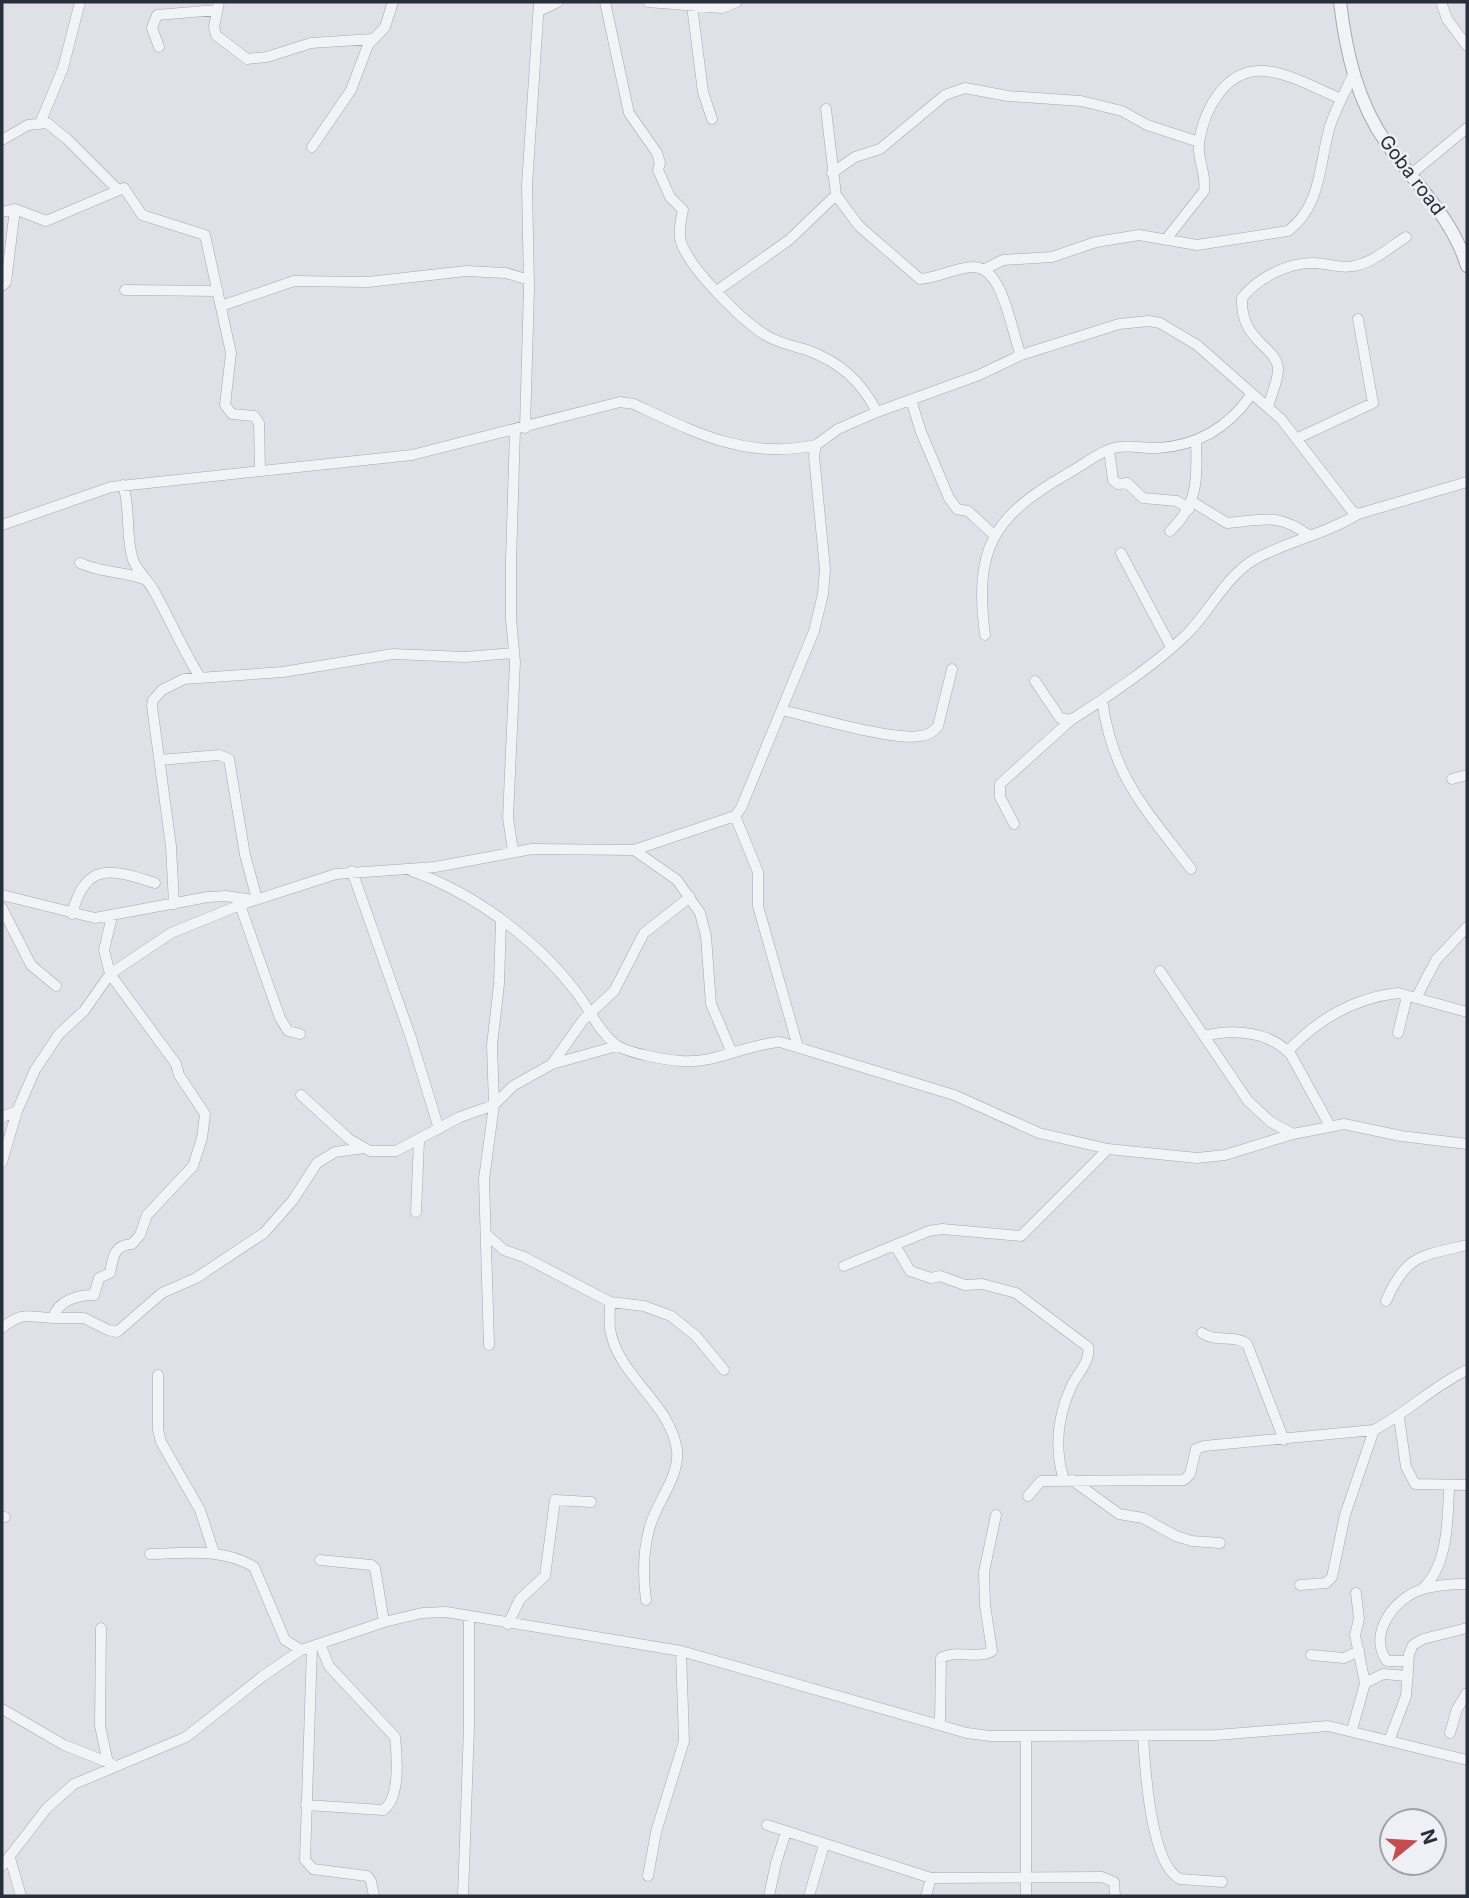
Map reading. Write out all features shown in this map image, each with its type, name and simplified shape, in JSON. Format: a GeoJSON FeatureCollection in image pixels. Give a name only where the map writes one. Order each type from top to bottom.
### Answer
{"type":"FeatureCollection","features":[{"type":"Feature","properties":{"kind":"street"},"geometry":{"type":"LineString","coordinates":[[41,121],[63,68],[80,2]]}},
{"type":"Feature","properties":{"kind":"street"},"geometry":{"type":"LineString","coordinates":[[312,146],[351,90],[373,39],[385,27],[393,2]]}},
{"type":"Feature","properties":{"kind":"street"},"geometry":{"type":"LineString","coordinates":[[513,851],[508,818],[514,653],[511,561],[529,280],[527,185],[539,6],[558,2]]}},
{"type":"Feature","properties":{"kind":"street"},"geometry":{"type":"LineString","coordinates":[[605,2],[629,113],[657,153],[660,163],[658,170],[670,197],[683,210],[681,242],[702,276],[763,334],[778,342],[809,351],[854,377],[865,388],[877,412]]}},
{"type":"Feature","properties":{"kind":"street"},"geometry":{"type":"LineString","coordinates":[[648,2],[722,8],[737,2]]}},
{"type":"Feature","properties":{"kind":"street","name":"Goba road"},"geometry":{"type":"LineString","coordinates":[[1340,2],[1353,75],[1363,102],[1385,142],[1442,212],[1467,266]]}},
{"type":"Feature","properties":{"kind":"street"},"geometry":{"type":"LineString","coordinates":[[1441,2],[1447,19],[1467,46]]}},
{"type":"Feature","properties":{"kind":"street"},"geometry":{"type":"LineString","coordinates":[[159,47],[152,28],[157,15],[218,6],[216,35],[247,59],[267,57],[311,43],[373,39]]}},
{"type":"Feature","properties":{"kind":"street"},"geometry":{"type":"LineString","coordinates":[[692,6],[703,92],[712,119]]}},
{"type":"Feature","properties":{"kind":"street"},"geometry":{"type":"LineString","coordinates":[[1167,238],[1204,191],[1199,142],[1220,90],[1245,75],[1266,71],[1341,99]]}},
{"type":"Feature","properties":{"kind":"street"},"geometry":{"type":"LineString","coordinates":[[985,269],[1003,260],[1052,257],[1096,242],[1139,235],[1197,245],[1288,231],[1297,225],[1316,195],[1324,148],[1341,99],[1353,75]]}},
{"type":"Feature","properties":{"kind":"street"},"geometry":{"type":"LineString","coordinates":[[832,173],[843,163],[880,149],[945,95],[965,88],[1007,96],[1081,101],[1122,111],[1147,125],[1199,142]]}},
{"type":"Feature","properties":{"kind":"street"},"geometry":{"type":"LineString","coordinates":[[825,109],[836,195],[859,226],[915,276],[926,279],[973,267],[985,269],[993,276],[1000,290],[1021,355]]}},
{"type":"Feature","properties":{"kind":"street"},"geometry":{"type":"LineString","coordinates":[[2,141],[28,125],[41,121]]}},
{"type":"Feature","properties":{"kind":"street"},"geometry":{"type":"LineString","coordinates":[[41,121],[67,139],[118,190]]}},
{"type":"Feature","properties":{"kind":"street"},"geometry":{"type":"LineString","coordinates":[[1410,175],[1467,128]]}},
{"type":"Feature","properties":{"kind":"street"},"geometry":{"type":"LineString","coordinates":[[2,212],[15,209],[46,221],[118,190],[127,190],[142,215],[205,235],[231,353],[225,405],[232,414],[257,419],[260,470]]}},
{"type":"Feature","properties":{"kind":"street"},"geometry":{"type":"LineString","coordinates":[[718,290],[789,240],[836,195]]}},
{"type":"Feature","properties":{"kind":"street"},"geometry":{"type":"LineString","coordinates":[[2,286],[6,282],[15,209]]}},
{"type":"Feature","properties":{"kind":"street"},"geometry":{"type":"LineString","coordinates":[[1268,407],[1278,366],[1275,358],[1248,332],[1244,322],[1241,298],[1249,288],[1285,268],[1306,264],[1357,265],[1376,257],[1406,237]]}},
{"type":"Feature","properties":{"kind":"street"},"geometry":{"type":"LineString","coordinates":[[221,306],[294,281],[368,282],[466,271],[506,273],[529,280]]}},
{"type":"Feature","properties":{"kind":"street"},"geometry":{"type":"LineString","coordinates":[[125,290],[218,291]]}},
{"type":"Feature","properties":{"kind":"street"},"geometry":{"type":"LineString","coordinates":[[1298,438],[1373,403],[1358,319]]}},
{"type":"Feature","properties":{"kind":"street"},"geometry":{"type":"LineString","coordinates":[[2,525],[124,485],[412,455],[621,402],[634,404],[733,446],[762,451],[788,451],[816,445],[838,429],[979,375],[1021,355],[1119,324],[1149,321],[1160,323],[1197,345],[1251,395],[1268,407],[1298,438],[1341,498],[1358,513]]}},
{"type":"Feature","properties":{"kind":"street"},"geometry":{"type":"LineString","coordinates":[[985,635],[981,579],[994,534],[1001,524],[1041,489],[1109,450],[1128,446],[1170,447],[1196,440],[1226,424],[1251,395]]}},
{"type":"Feature","properties":{"kind":"street"},"geometry":{"type":"LineString","coordinates":[[911,400],[921,432],[949,498],[957,509],[968,511],[994,534]]}},
{"type":"Feature","properties":{"kind":"street"},"geometry":{"type":"LineString","coordinates":[[1170,531],[1190,505],[1196,473],[1196,440]]}},
{"type":"Feature","properties":{"kind":"street"},"geometry":{"type":"LineString","coordinates":[[2,1162],[17,1111],[35,1070],[59,1034],[84,1011],[110,974],[171,933],[315,878],[352,871],[408,870],[513,851],[634,849],[735,816],[741,808],[814,631],[823,594],[825,569],[814,469],[816,445]]}},
{"type":"Feature","properties":{"kind":"street"},"geometry":{"type":"LineString","coordinates":[[1109,450],[1113,480],[1118,484],[1127,483],[1143,498],[1177,501],[1227,523],[1254,518],[1281,519],[1292,523],[1310,536]]}},
{"type":"Feature","properties":{"kind":"street"},"geometry":{"type":"LineString","coordinates":[[1014,824],[1000,797],[1000,783],[1071,720],[1102,700],[1186,635],[1255,559],[1358,513],[1467,482]]}},
{"type":"Feature","properties":{"kind":"street"},"geometry":{"type":"LineString","coordinates":[[124,485],[132,558],[148,580],[200,677]]}},
{"type":"Feature","properties":{"kind":"street"},"geometry":{"type":"LineString","coordinates":[[1121,553],[1171,647]]}},
{"type":"Feature","properties":{"kind":"street"},"geometry":{"type":"LineString","coordinates":[[80,563],[96,570],[122,571],[148,580]]}},
{"type":"Feature","properties":{"kind":"street"},"geometry":{"type":"LineString","coordinates":[[174,904],[171,846],[153,700],[174,683],[200,677],[283,673],[393,654],[465,657],[514,653]]}},
{"type":"Feature","properties":{"kind":"street"},"geometry":{"type":"LineString","coordinates":[[782,710],[865,730],[918,737],[933,733],[938,726],[952,669]]}},
{"type":"Feature","properties":{"kind":"street"},"geometry":{"type":"LineString","coordinates":[[1035,681],[1060,718],[1071,720]]}},
{"type":"Feature","properties":{"kind":"street"},"geometry":{"type":"LineString","coordinates":[[1102,700],[1108,738],[1121,770],[1145,812],[1191,869]]}},
{"type":"Feature","properties":{"kind":"street"},"geometry":{"type":"LineString","coordinates":[[160,760],[219,755],[229,759],[245,855],[256,900]]}},
{"type":"Feature","properties":{"kind":"street"},"geometry":{"type":"LineString","coordinates":[[1452,779],[1467,775]]}},
{"type":"Feature","properties":{"kind":"street"},"geometry":{"type":"LineString","coordinates":[[735,816],[758,872],[758,906],[798,1047]]}},
{"type":"Feature","properties":{"kind":"street"},"geometry":{"type":"LineString","coordinates":[[634,849],[677,880],[700,913],[706,936],[711,1004],[732,1053]]}},
{"type":"Feature","properties":{"kind":"street"},"geometry":{"type":"LineString","coordinates":[[408,870],[452,887],[501,920],[551,963],[597,1025],[617,1046],[658,1058],[684,1062],[732,1053],[760,1043],[780,1042],[839,1063],[894,1075],[954,1096],[1040,1133],[1108,1149],[1197,1158],[1225,1155],[1293,1134],[1330,1126],[1366,1126],[1401,1136],[1467,1144]]}},
{"type":"Feature","properties":{"kind":"street"},"geometry":{"type":"LineString","coordinates":[[72,914],[83,884],[97,874],[118,871],[155,883]]}},
{"type":"Feature","properties":{"kind":"street"},"geometry":{"type":"LineString","coordinates":[[352,871],[411,1038],[439,1129]]}},
{"type":"Feature","properties":{"kind":"street"},"geometry":{"type":"LineString","coordinates":[[2,895],[95,918],[226,895],[256,900]]}},
{"type":"Feature","properties":{"kind":"street"},"geometry":{"type":"LineString","coordinates":[[552,1065],[578,1026],[614,990],[644,933],[690,898]]}},
{"type":"Feature","properties":{"kind":"street"},"geometry":{"type":"LineString","coordinates":[[240,905],[281,1018],[288,1031],[300,1034]]}},
{"type":"Feature","properties":{"kind":"street"},"geometry":{"type":"LineString","coordinates":[[2,908],[31,965],[56,986]]}},
{"type":"Feature","properties":{"kind":"street"},"geometry":{"type":"LineString","coordinates":[[53,1318],[54,1313],[66,1301],[82,1295],[94,1295],[99,1278],[110,1273],[117,1250],[132,1244],[140,1234],[147,1215],[193,1166],[204,1130],[202,1107],[183,1082],[176,1064],[110,974],[104,950],[112,916]]}},
{"type":"Feature","properties":{"kind":"street"},"geometry":{"type":"LineString","coordinates":[[489,1345],[484,1179],[494,1105],[492,1045],[498,997],[501,920]]}},
{"type":"Feature","properties":{"kind":"street"},"geometry":{"type":"LineString","coordinates":[[1398,1033],[1412,997],[1437,960],[1467,927]]}},
{"type":"Feature","properties":{"kind":"street"},"geometry":{"type":"LineString","coordinates":[[1160,971],[1204,1036],[1217,1061],[1248,1101],[1271,1122],[1293,1134]]}},
{"type":"Feature","properties":{"kind":"street"},"geometry":{"type":"LineString","coordinates":[[1288,1051],[1316,1025],[1340,1009],[1389,994],[1412,997],[1467,1012]]}},
{"type":"Feature","properties":{"kind":"street"},"geometry":{"type":"LineString","coordinates":[[1204,1036],[1228,1032],[1272,1038],[1288,1051],[1330,1126]]}},
{"type":"Feature","properties":{"kind":"street"},"geometry":{"type":"LineString","coordinates":[[301,1095],[349,1139],[364,1148],[370,1151],[396,1151],[460,1117],[494,1105],[513,1086],[552,1065],[617,1046]]}},
{"type":"Feature","properties":{"kind":"street"},"geometry":{"type":"LineString","coordinates":[[2,1117],[17,1111]]}},
{"type":"Feature","properties":{"kind":"street"},"geometry":{"type":"LineString","coordinates":[[416,1212],[419,1141]]}},
{"type":"Feature","properties":{"kind":"street"},"geometry":{"type":"LineString","coordinates":[[2,1328],[14,1317],[24,1315],[85,1318],[117,1332],[162,1293],[196,1278],[264,1233],[293,1200],[317,1163],[335,1152],[364,1148]]}},
{"type":"Feature","properties":{"kind":"street"},"geometry":{"type":"LineString","coordinates":[[844,1266],[942,1228],[1021,1236],[1108,1149]]}},
{"type":"Feature","properties":{"kind":"street"},"geometry":{"type":"LineString","coordinates":[[487,1235],[504,1250],[524,1257],[610,1302],[661,1311],[682,1323],[723,1370]]}},
{"type":"Feature","properties":{"kind":"street"},"geometry":{"type":"LineString","coordinates":[[895,1245],[910,1271],[931,1278],[940,1276],[965,1285],[982,1284],[1016,1293],[1088,1347],[1088,1356],[1072,1387],[1057,1439],[1068,1480],[1119,1514],[1143,1518],[1176,1536],[1192,1541],[1220,1543]]}},
{"type":"Feature","properties":{"kind":"street"},"geometry":{"type":"LineString","coordinates":[[1386,1301],[1402,1268],[1435,1252],[1467,1245]]}},
{"type":"Feature","properties":{"kind":"street"},"geometry":{"type":"LineString","coordinates":[[610,1302],[610,1328],[620,1353],[628,1371],[670,1423],[677,1454],[669,1485],[649,1530],[644,1569],[646,1600]]}},
{"type":"Feature","properties":{"kind":"street"},"geometry":{"type":"LineString","coordinates":[[1202,1333],[1211,1339],[1237,1340],[1247,1344],[1283,1440]]}},
{"type":"Feature","properties":{"kind":"street"},"geometry":{"type":"LineString","coordinates":[[1028,1496],[1041,1481],[1184,1480],[1190,1474],[1196,1449],[1374,1430],[1399,1417],[1442,1382],[1467,1370]]}},
{"type":"Feature","properties":{"kind":"street"},"geometry":{"type":"LineString","coordinates":[[158,1374],[157,1416],[161,1442],[201,1510],[214,1553]]}},
{"type":"Feature","properties":{"kind":"street"},"geometry":{"type":"LineString","coordinates":[[1399,1417],[1411,1480],[1415,1484],[1467,1485]]}},
{"type":"Feature","properties":{"kind":"street"},"geometry":{"type":"LineString","coordinates":[[1300,1585],[1326,1583],[1332,1577],[1345,1515],[1374,1430]]}},
{"type":"Feature","properties":{"kind":"street"},"geometry":{"type":"LineString","coordinates":[[1408,1661],[1387,1661],[1378,1639],[1384,1624],[1400,1601],[1421,1590],[1433,1577],[1440,1556],[1449,1486]]}},
{"type":"Feature","properties":{"kind":"street"},"geometry":{"type":"LineString","coordinates":[[508,1624],[514,1607],[541,1582],[548,1567],[555,1500],[591,1502]]}},
{"type":"Feature","properties":{"kind":"street"},"geometry":{"type":"LineString","coordinates":[[940,1723],[941,1658],[947,1654],[983,1654],[992,1651],[985,1605],[984,1572],[996,1515]]}},
{"type":"Feature","properties":{"kind":"street"},"geometry":{"type":"LineString","coordinates":[[150,1554],[214,1553],[254,1567],[285,1640],[311,1647],[395,1737],[396,1769],[392,1797],[383,1810],[306,1805]]}},
{"type":"Feature","properties":{"kind":"street"},"geometry":{"type":"LineString","coordinates":[[320,1560],[371,1564],[375,1568],[384,1622]]}},
{"type":"Feature","properties":{"kind":"street"},"geometry":{"type":"LineString","coordinates":[[1421,1590],[1467,1584]]}},
{"type":"Feature","properties":{"kind":"street"},"geometry":{"type":"LineString","coordinates":[[1352,1730],[1364,1683],[1355,1635],[1360,1610],[1356,1593]]}},
{"type":"Feature","properties":{"kind":"street"},"geometry":{"type":"LineString","coordinates":[[2,1866],[62,1793],[84,1779],[112,1764],[186,1737],[263,1676],[311,1647],[384,1622],[422,1613],[446,1612],[681,1651],[940,1723],[967,1733],[1216,1735],[1310,1727],[1352,1730],[1467,1760]]}},
{"type":"Feature","properties":{"kind":"street"},"geometry":{"type":"LineString","coordinates":[[463,1896],[469,1727],[469,1617]]}},
{"type":"Feature","properties":{"kind":"street"},"geometry":{"type":"LineString","coordinates":[[101,1628],[100,1726],[112,1764]]}},
{"type":"Feature","properties":{"kind":"street"},"geometry":{"type":"LineString","coordinates":[[1390,1741],[1406,1696],[1408,1661],[1413,1645],[1423,1639],[1467,1628]]}},
{"type":"Feature","properties":{"kind":"street"},"geometry":{"type":"LineString","coordinates":[[311,1647],[303,1854],[308,1866],[367,1876],[371,1881],[374,1896]]}},
{"type":"Feature","properties":{"kind":"street"},"geometry":{"type":"LineString","coordinates":[[649,1876],[656,1832],[683,1750],[681,1651]]}},
{"type":"Feature","properties":{"kind":"street"},"geometry":{"type":"LineString","coordinates":[[1311,1655],[1344,1658],[1359,1651]]}},
{"type":"Feature","properties":{"kind":"street"},"geometry":{"type":"LineString","coordinates":[[1364,1683],[1384,1674],[1408,1676]]}},
{"type":"Feature","properties":{"kind":"street"},"geometry":{"type":"LineString","coordinates":[[1450,1732],[1457,1709],[1467,1693]]}},
{"type":"Feature","properties":{"kind":"street"},"geometry":{"type":"LineString","coordinates":[[2,1709],[64,1745],[112,1764]]}},
{"type":"Feature","properties":{"kind":"street"},"geometry":{"type":"LineString","coordinates":[[1026,1735],[1026,1896]]}},
{"type":"Feature","properties":{"kind":"street"},"geometry":{"type":"LineString","coordinates":[[1143,1736],[1149,1812],[1167,1863],[1180,1879],[1222,1882]]}},
{"type":"Feature","properties":{"kind":"street"},"geometry":{"type":"LineString","coordinates":[[767,1825],[931,1878],[1102,1877],[1114,1882],[1115,1896]]}},
{"type":"Feature","properties":{"kind":"street"},"geometry":{"type":"LineString","coordinates":[[769,1896],[786,1832]]}},
{"type":"Feature","properties":{"kind":"street"},"geometry":{"type":"LineString","coordinates":[[809,1896],[824,1845]]}},
{"type":"Feature","properties":{"kind":"street"},"geometry":{"type":"LineString","coordinates":[[10,1858],[22,1896]]}},
{"type":"Feature","properties":{"kind":"street"},"geometry":{"type":"LineString","coordinates":[[926,1896],[931,1878]]}}]}
